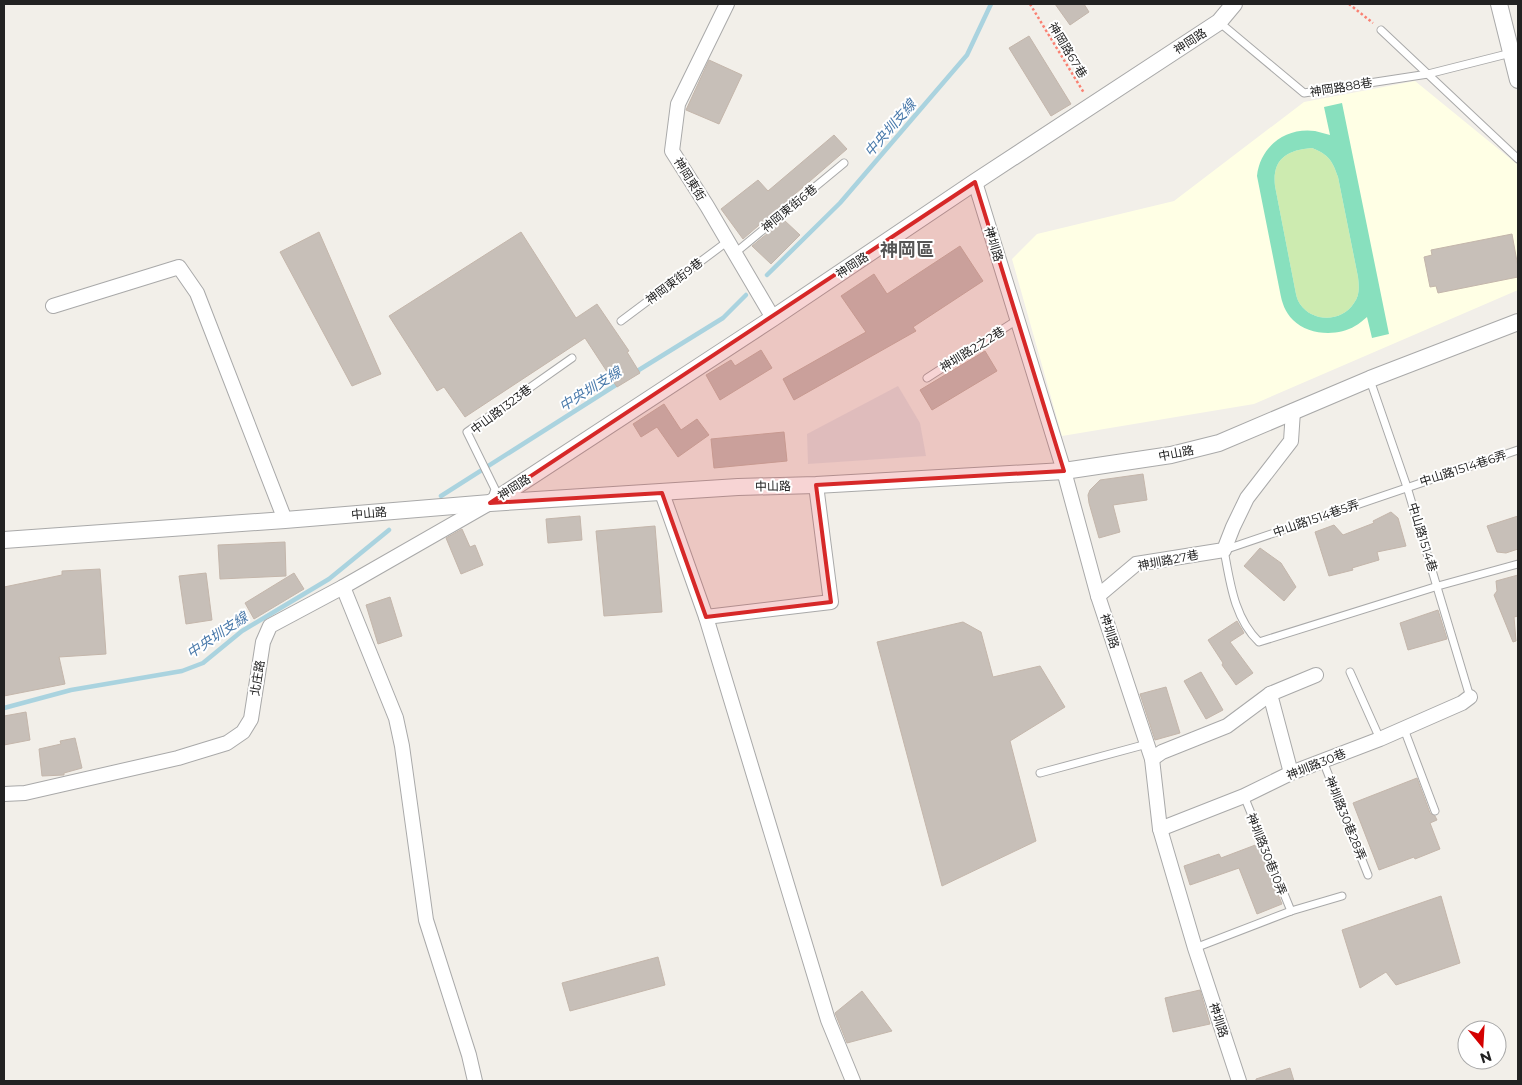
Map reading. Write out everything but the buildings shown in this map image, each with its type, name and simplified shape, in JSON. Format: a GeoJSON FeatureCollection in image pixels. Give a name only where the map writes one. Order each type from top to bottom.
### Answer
{"type":"FeatureCollection","features":[{"type":"Feature","properties":{"kind":"street","name":"神岡東街"},"geometry":{"type":"LineString","coordinates":[[727,4],[678,104],[672,151],[773,318]]}},
{"type":"Feature","properties":{"kind":"street","name":"神岡路"},"geometry":{"type":"LineString","coordinates":[[490,503],[1220,22],[1234,4]]}},
{"type":"Feature","properties":{"kind":"street"},"geometry":{"type":"LineString","coordinates":[[1499,4],[1515,51],[1518,80]]}},
{"type":"Feature","properties":{"kind":"street","name":"神圳路"},"geometry":{"type":"LineString","coordinates":[[975,182],[1064,471],[1098,596],[1152,759],[1160,829],[1194,948],[1239,1081]]}},
{"type":"Feature","properties":{"kind":"street"},"geometry":{"type":"LineString","coordinates":[[53,306],[178,267],[197,293],[285,520]]}},
{"type":"Feature","properties":{"kind":"street","name":"中山路"},"geometry":{"type":"LineString","coordinates":[[4,540],[490,503],[738,487],[816,485],[1064,471],[1171,455],[1219,443],[1370,379],[1518,322]]}},
{"type":"Feature","properties":{"kind":"street"},"geometry":{"type":"LineString","coordinates":[[1224,550],[1247,498],[1290,441],[1294,412]]}},
{"type":"Feature","properties":{"kind":"street"},"geometry":{"type":"LineString","coordinates":[[706,617],[832,602],[816,485]]}},
{"type":"Feature","properties":{"kind":"street"},"geometry":{"type":"LineString","coordinates":[[662,493],[706,617],[828,1020],[853,1081]]}},
{"type":"Feature","properties":{"kind":"street","name":"北庄路"},"geometry":{"type":"LineString","coordinates":[[4,794],[25,793],[178,758],[227,743],[243,732],[251,719],[263,642],[270,626],[343,587],[490,503]]}},
{"type":"Feature","properties":{"kind":"street","name":"神圳路27巷"},"geometry":{"type":"LineString","coordinates":[[1098,596],[1136,564],[1224,550]]}},
{"type":"Feature","properties":{"kind":"street"},"geometry":{"type":"LineString","coordinates":[[343,587],[396,718],[402,746],[426,920],[469,1055],[474,1081]]}},
{"type":"Feature","properties":{"kind":"street"},"geometry":{"type":"LineString","coordinates":[[1152,759],[1162,752],[1228,726],[1270,694],[1316,675]]}},
{"type":"Feature","properties":{"kind":"street"},"geometry":{"type":"LineString","coordinates":[[1270,694],[1292,773]]}},
{"type":"Feature","properties":{"kind":"street","name":"神圳路30巷"},"geometry":{"type":"LineString","coordinates":[[1160,829],[1244,796],[1292,773],[1380,740],[1462,703],[1470,697]]}},
{"type":"Feature","properties":{"kind":"lane","name":"神岡路88巷"},"geometry":{"type":"LineString","coordinates":[[1220,22],[1304,93],[1428,74],[1515,51]]}},
{"type":"Feature","properties":{"kind":"lane"},"geometry":{"type":"LineString","coordinates":[[1382,30],[1518,159]]}},
{"type":"Feature","properties":{"kind":"lane","name":"神岡東街6巷"},"geometry":{"type":"LineString","coordinates":[[731,247],[844,163]]}},
{"type":"Feature","properties":{"kind":"lane","name":"神岡東街9巷"},"geometry":{"type":"LineString","coordinates":[[621,321],[731,247]]}},
{"type":"Feature","properties":{"kind":"lane","name":"神圳路2之2巷"},"geometry":{"type":"LineString","coordinates":[[927,378],[1017,320]]}},
{"type":"Feature","properties":{"kind":"lane","name":"中山路1323巷"},"geometry":{"type":"LineString","coordinates":[[490,503],[495,489],[467,432],[572,358]]}},
{"type":"Feature","properties":{"kind":"lane","name":"中山路1514巷"},"geometry":{"type":"LineString","coordinates":[[1370,379],[1407,487],[1470,697]]}},
{"type":"Feature","properties":{"kind":"lane","name":"中山路1514巷6弄"},"geometry":{"type":"LineString","coordinates":[[1407,487],[1518,450]]}},
{"type":"Feature","properties":{"kind":"lane","name":"中山路1514巷5弄"},"geometry":{"type":"LineString","coordinates":[[1224,550],[1407,487]]}},
{"type":"Feature","properties":{"kind":"lane"},"geometry":{"type":"LineString","coordinates":[[1224,550],[1237,606],[1244,625],[1259,642],[1438,586],[1518,564]]}},
{"type":"Feature","properties":{"kind":"lane"},"geometry":{"type":"LineString","coordinates":[[1350,672],[1380,740]]}},
{"type":"Feature","properties":{"kind":"lane"},"geometry":{"type":"LineString","coordinates":[[1404,729],[1435,811]]}},
{"type":"Feature","properties":{"kind":"lane"},"geometry":{"type":"LineString","coordinates":[[1040,773],[1147,744]]}},
{"type":"Feature","properties":{"kind":"lane","name":"神圳路30巷28弄"},"geometry":{"type":"LineString","coordinates":[[1323,761],[1368,875]]}},
{"type":"Feature","properties":{"kind":"lane","name":"神圳路30巷10弄"},"geometry":{"type":"LineString","coordinates":[[1244,796],[1291,911]]}},
{"type":"Feature","properties":{"kind":"lane"},"geometry":{"type":"LineString","coordinates":[[1194,948],[1291,911],[1342,896]]}},
{"type":"Feature","properties":{"kind":"path","name":"神岡路67巷"},"geometry":{"type":"LineString","coordinates":[[1030,4],[1092,105]]}},
{"type":"Feature","properties":{"kind":"path"},"geometry":{"type":"LineString","coordinates":[[1349,4],[1382,30]]}},
{"type":"Feature","properties":{"kind":"highlighted area"},"geometry":{"type":"Polygon","coordinates":[[[975,182],[1064,471],[816,485],[831,602],[706,617],[662,493],[490,503],[975,182]]]}},
{"type":"Feature","properties":{"kind":"shaded area"},"geometry":{"type":"Polygon","coordinates":[[[1415,81],[1518,165],[1518,290],[1254,404],[1062,436],[1012,259],[1037,234],[1174,201],[1304,102],[1415,81]]]}},
{"type":"Feature","properties":{"kind":"shaded area"},"geometry":{"type":"Polygon","coordinates":[[[898,386],[920,423],[926,456],[808,464],[807,434],[898,386]]]}},
{"type":"Feature","properties":{"kind":"green space"},"geometry":{"type":"Polygon","coordinates":[[[1342,103],[1389,334],[1372,338],[1367,317],[1348,330],[1340,332],[1323,333],[1306,329],[1290,317],[1282,300],[1257,176],[1259,166],[1269,148],[1284,136],[1304,131],[1315,131],[1330,135],[1324,107],[1342,103]],[[1312,148],[1303,149],[1283,158],[1276,169],[1275,186],[1298,301],[1312,315],[1327,318],[1335,317],[1349,309],[1357,297],[1359,284],[1338,177],[1329,159],[1312,148]]]}},
{"type":"Feature","properties":{"kind":"green space"},"geometry":{"type":"Polygon","coordinates":[[[1312,148],[1329,159],[1338,177],[1359,287],[1356,300],[1349,309],[1335,317],[1327,318],[1312,315],[1298,301],[1275,186],[1276,169],[1283,158],[1295,151],[1312,148]]]}},
{"type":"Feature","properties":{"kind":"waterway","name":"中央圳支線"},"geometry":{"type":"LineString","coordinates":[[767,275],[840,203],[967,55],[991,4]]}},
{"type":"Feature","properties":{"kind":"waterway","name":"中央圳支線"},"geometry":{"type":"LineString","coordinates":[[634,373],[723,318],[746,295]]}},
{"type":"Feature","properties":{"kind":"waterway","name":"中央圳支線"},"geometry":{"type":"LineString","coordinates":[[441,496],[619,383]]}},
{"type":"Feature","properties":{"kind":"waterway","name":"中央圳支線"},"geometry":{"type":"LineString","coordinates":[[4,708],[71,690],[182,671],[203,663],[242,631],[329,579],[389,530]]}},
{"type":"Feature","properties":{"kind":"district","name":"神岡區"},"geometry":{"type":"Point","coordinates":[907,250]}}]}
